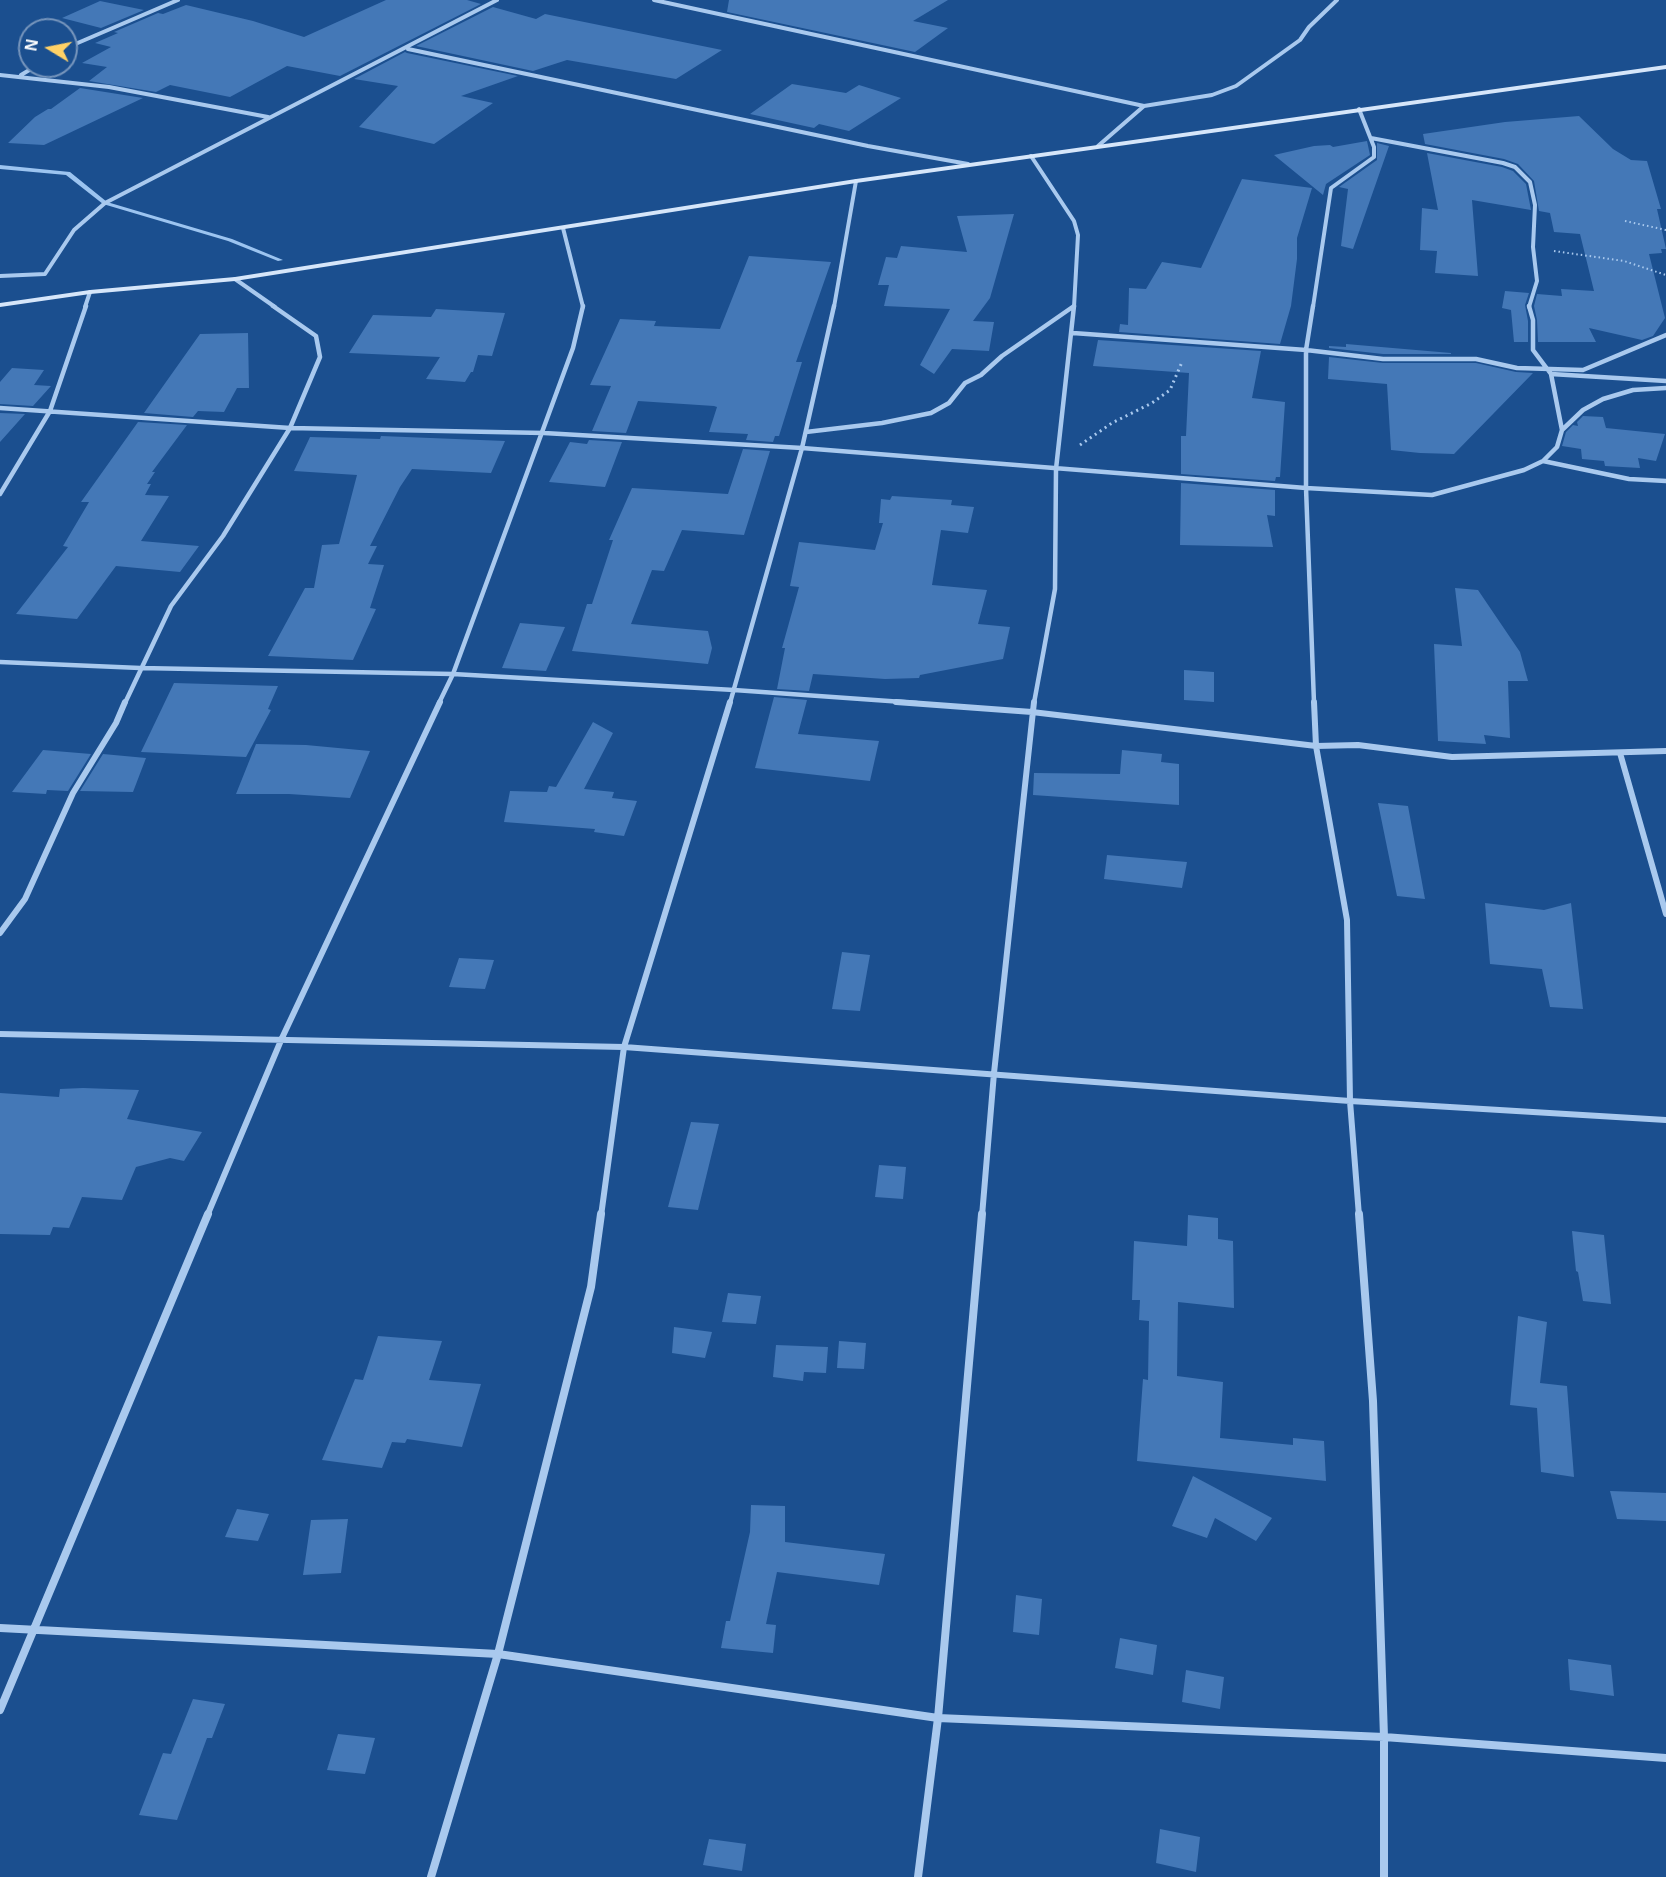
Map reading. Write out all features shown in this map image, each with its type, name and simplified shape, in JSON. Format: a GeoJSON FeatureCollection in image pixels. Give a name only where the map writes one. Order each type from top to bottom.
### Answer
{"type":"FeatureCollection","features":[{"type":"Feature","properties":{"kind":"main road"},"geometry":{"type":"LineString","coordinates":[[0,305],[90,292],[235,279],[968,164],[1666,67]]}},
{"type":"Feature","properties":{"kind":"street"},"geometry":{"type":"LineString","coordinates":[[78,43],[178,0]]}},
{"type":"Feature","properties":{"kind":"street"},"geometry":{"type":"LineString","coordinates":[[0,276],[45,274],[74,230],[105,203],[497,0]]}},
{"type":"Feature","properties":{"kind":"street"},"geometry":{"type":"LineString","coordinates":[[654,0],[1076,93],[1143,105],[1212,95],[1236,86],[1300,40],[1309,27],[1336,0]]}},
{"type":"Feature","properties":{"kind":"street"},"geometry":{"type":"LineString","coordinates":[[407,48],[857,144],[968,164]]}},
{"type":"Feature","properties":{"kind":"street"},"geometry":{"type":"LineString","coordinates":[[0,75],[18,76]]}},
{"type":"Feature","properties":{"kind":"street"},"geometry":{"type":"LineString","coordinates":[[36,78],[110,87],[268,117]]}},
{"type":"Feature","properties":{"kind":"street"},"geometry":{"type":"LineString","coordinates":[[1098,146],[1143,105]]}},
{"type":"Feature","properties":{"kind":"street"},"geometry":{"type":"LineString","coordinates":[[1359,109],[1374,147],[1374,157],[1331,188],[1306,350],[1306,488],[1316,746],[1347,920],[1350,1101],[1373,1401],[1384,1737],[1384,1877]]}},
{"type":"Feature","properties":{"kind":"street"},"geometry":{"type":"LineString","coordinates":[[0,408],[290,428],[544,433],[802,448],[1306,488],[1432,495],[1524,470],[1543,461],[1557,447],[1562,430],[1551,374],[1533,350],[1533,320],[1529,306],[1537,281],[1533,247],[1535,206],[1530,182],[1515,167],[1371,138]]}},
{"type":"Feature","properties":{"kind":"street"},"geometry":{"type":"LineString","coordinates":[[918,1877],[938,1718],[994,1073],[1032,712],[1055,589],[1056,469],[1073,333],[1078,235],[1074,221],[1031,156]]}},
{"type":"Feature","properties":{"kind":"street"},"geometry":{"type":"LineString","coordinates":[[431,1877],[498,1654],[591,1287],[624,1047],[734,690],[802,448],[835,301],[856,181]]}},
{"type":"Feature","properties":{"kind":"street"},"geometry":{"type":"LineString","coordinates":[[0,1710],[282,1038],[453,674],[544,433],[573,348],[583,308],[563,228]]}},
{"type":"Feature","properties":{"kind":"street"},"geometry":{"type":"LineString","coordinates":[[0,933],[25,899],[74,793],[117,723],[140,668],[171,606],[223,536],[290,428],[320,357],[316,336],[235,279]]}},
{"type":"Feature","properties":{"kind":"street"},"geometry":{"type":"LineString","coordinates":[[0,494],[50,411],[61,384],[90,292]]}},
{"type":"Feature","properties":{"kind":"street"},"geometry":{"type":"LineString","coordinates":[[806,432],[882,423],[931,413],[949,403],[965,383],[981,375],[1027,337],[1074,306]]}},
{"type":"Feature","properties":{"kind":"street"},"geometry":{"type":"LineString","coordinates":[[1073,333],[1306,350],[1383,359],[1476,359],[1517,368],[1583,370],[1666,335]]}},
{"type":"Feature","properties":{"kind":"street"},"geometry":{"type":"LineString","coordinates":[[1551,374],[1666,381]]}},
{"type":"Feature","properties":{"kind":"street"},"geometry":{"type":"LineString","coordinates":[[1562,430],[1583,410],[1603,399],[1633,390],[1666,388]]}},
{"type":"Feature","properties":{"kind":"street"},"geometry":{"type":"LineString","coordinates":[[1543,461],[1629,479],[1666,481]]}},
{"type":"Feature","properties":{"kind":"street"},"geometry":{"type":"LineString","coordinates":[[0,662],[140,668],[453,674],[734,690],[1032,712],[1316,746],[1369,746],[1452,757],[1666,751]]}},
{"type":"Feature","properties":{"kind":"street"},"geometry":{"type":"LineString","coordinates":[[1620,753],[1666,914]]}},
{"type":"Feature","properties":{"kind":"street"},"geometry":{"type":"LineString","coordinates":[[0,1034],[282,1038],[624,1047],[1350,1101],[1666,1120]]}},
{"type":"Feature","properties":{"kind":"street"},"geometry":{"type":"LineString","coordinates":[[0,1628],[498,1654],[938,1718],[1384,1737],[1666,1758]]}},
{"type":"Feature","properties":{"kind":"path"},"geometry":{"type":"LineString","coordinates":[[1625,221],[1666,230]]}},
{"type":"Feature","properties":{"kind":"path"},"geometry":{"type":"LineString","coordinates":[[1533,247],[1623,261],[1666,275]]}},
{"type":"Feature","properties":{"kind":"path"},"geometry":{"type":"LineString","coordinates":[[1058,455],[1079,445],[1112,423],[1152,403],[1170,390],[1179,374],[1188,342]]}},
{"type":"Feature","properties":{"kind":"building"},"geometry":{"type":"Polygon","coordinates":[[[386,0],[467,0],[481,4],[340,76],[287,66],[230,97],[170,85],[156,92],[89,81],[107,67],[82,63],[111,47],[95,43],[118,33],[114,32],[158,13],[163,14],[186,5],[253,21],[304,37],[386,0]]]}},
{"type":"Feature","properties":{"kind":"building"},"geometry":{"type":"Polygon","coordinates":[[[729,0],[948,0],[913,21],[948,28],[915,52],[727,12],[729,0]]]}},
{"type":"Feature","properties":{"kind":"building"},"geometry":{"type":"Polygon","coordinates":[[[100,1],[144,10],[101,28],[78,22],[78,18],[62,18],[100,1]]]}},
{"type":"Feature","properties":{"kind":"building"},"geometry":{"type":"Polygon","coordinates":[[[493,7],[536,19],[545,14],[722,50],[676,79],[567,60],[533,71],[416,46],[493,7]]]}},
{"type":"Feature","properties":{"kind":"building"},"geometry":{"type":"Polygon","coordinates":[[[405,52],[518,76],[461,96],[493,103],[434,144],[359,127],[398,86],[354,79],[405,52]]]}},
{"type":"Feature","properties":{"kind":"building"},"geometry":{"type":"Polygon","coordinates":[[[792,84],[846,93],[859,85],[901,98],[849,131],[819,124],[814,128],[750,114],[792,84]]]}},
{"type":"Feature","properties":{"kind":"building"},"geometry":{"type":"Polygon","coordinates":[[[80,88],[143,98],[44,145],[8,143],[35,117],[51,109],[80,88]]]}},
{"type":"Feature","properties":{"kind":"building"},"geometry":{"type":"Polygon","coordinates":[[[1579,116],[1613,149],[1631,160],[1647,161],[1661,209],[1657,209],[1666,249],[1661,249],[1662,253],[1649,254],[1665,318],[1653,336],[1642,340],[1589,328],[1596,342],[1538,342],[1534,306],[1537,294],[1562,296],[1561,289],[1594,291],[1580,234],[1554,232],[1550,213],[1539,211],[1534,181],[1518,164],[1504,159],[1425,144],[1423,134],[1505,122],[1579,116]]]}},
{"type":"Feature","properties":{"kind":"building"},"geometry":{"type":"Polygon","coordinates":[[[1367,141],[1370,155],[1326,184],[1323,195],[1274,155],[1314,146],[1330,145],[1333,147],[1367,141]]]}},
{"type":"Feature","properties":{"kind":"building"},"geometry":{"type":"Polygon","coordinates":[[[1377,143],[1389,146],[1353,249],[1341,246],[1348,189],[1339,187],[1377,160],[1377,143]]]}},
{"type":"Feature","properties":{"kind":"building"},"geometry":{"type":"Polygon","coordinates":[[[1427,153],[1502,167],[1513,171],[1526,184],[1531,210],[1472,200],[1478,276],[1435,273],[1437,251],[1420,250],[1422,208],[1438,210],[1427,153]]]}},
{"type":"Feature","properties":{"kind":"building"},"geometry":{"type":"Polygon","coordinates":[[[1242,179],[1312,188],[1297,238],[1297,259],[1291,306],[1280,344],[1119,332],[1120,324],[1128,325],[1129,288],[1146,289],[1162,262],[1201,268],[1242,179]]]}},
{"type":"Feature","properties":{"kind":"building"},"geometry":{"type":"Polygon","coordinates":[[[1014,214],[990,298],[973,321],[994,322],[989,351],[952,349],[934,374],[920,365],[950,309],[884,306],[889,285],[878,285],[886,257],[897,258],[901,246],[967,252],[957,216],[1014,214]]]}},
{"type":"Feature","properties":{"kind":"building"},"geometry":{"type":"Polygon","coordinates":[[[749,256],[831,262],[796,362],[802,362],[779,436],[775,436],[773,442],[746,440],[748,434],[709,432],[717,407],[714,406],[638,401],[626,433],[592,431],[611,386],[590,385],[620,319],[656,321],[654,326],[720,329],[749,256]]]}},
{"type":"Feature","properties":{"kind":"building"},"geometry":{"type":"Polygon","coordinates":[[[1505,291],[1529,293],[1525,305],[1528,342],[1514,342],[1511,310],[1502,308],[1505,291]]]}},
{"type":"Feature","properties":{"kind":"building"},"geometry":{"type":"Polygon","coordinates":[[[436,309],[505,313],[492,356],[478,355],[473,372],[465,382],[426,379],[440,357],[349,353],[373,315],[431,317],[436,309]]]}},
{"type":"Feature","properties":{"kind":"building"},"geometry":{"type":"Polygon","coordinates":[[[248,333],[249,388],[237,388],[224,412],[198,411],[193,417],[144,413],[200,334],[248,333]]]}},
{"type":"Feature","properties":{"kind":"building"},"geometry":{"type":"Polygon","coordinates":[[[1098,340],[1261,351],[1252,398],[1285,402],[1280,477],[1276,477],[1275,481],[1181,474],[1181,436],[1186,436],[1189,373],[1093,366],[1098,340]]]}},
{"type":"Feature","properties":{"kind":"building"},"geometry":{"type":"Polygon","coordinates":[[[1346,344],[1451,354],[1383,354],[1329,348],[1329,346],[1346,347],[1346,344]]]}},
{"type":"Feature","properties":{"kind":"building"},"geometry":{"type":"Polygon","coordinates":[[[1329,357],[1383,363],[1476,363],[1516,372],[1533,373],[1454,454],[1420,453],[1391,450],[1387,384],[1328,379],[1329,357]]]}},
{"type":"Feature","properties":{"kind":"building"},"geometry":{"type":"Polygon","coordinates":[[[12,368],[44,370],[34,385],[51,386],[33,406],[0,404],[0,382],[12,368]]]}},
{"type":"Feature","properties":{"kind":"building"},"geometry":{"type":"Polygon","coordinates":[[[0,413],[25,414],[0,442],[0,413]]]}},
{"type":"Feature","properties":{"kind":"building"},"geometry":{"type":"Polygon","coordinates":[[[1583,416],[1603,417],[1606,428],[1665,434],[1656,461],[1638,458],[1640,468],[1605,466],[1604,461],[1582,459],[1581,449],[1562,446],[1566,432],[1573,425],[1578,426],[1577,422],[1583,416]]]}},
{"type":"Feature","properties":{"kind":"building"},"geometry":{"type":"Polygon","coordinates":[[[138,422],[187,425],[152,472],[155,472],[147,484],[151,484],[145,495],[169,496],[141,541],[199,546],[180,572],[116,566],[77,619],[16,614],[68,547],[63,546],[89,502],[81,502],[138,422]]]}},
{"type":"Feature","properties":{"kind":"building"},"geometry":{"type":"Polygon","coordinates":[[[381,436],[505,441],[491,473],[412,469],[400,487],[370,546],[377,546],[368,564],[384,565],[370,608],[376,609],[353,660],[268,656],[305,588],[314,588],[322,545],[339,544],[357,475],[294,471],[310,437],[380,439],[381,436]]]}},
{"type":"Feature","properties":{"kind":"building"},"geometry":{"type":"Polygon","coordinates":[[[589,440],[622,442],[605,487],[549,482],[570,442],[587,444],[589,440]]]}},
{"type":"Feature","properties":{"kind":"building"},"geometry":{"type":"Polygon","coordinates":[[[743,449],[770,451],[744,535],[682,530],[664,571],[652,570],[631,624],[708,631],[712,648],[708,664],[572,651],[587,604],[592,604],[613,540],[609,540],[632,488],[728,494],[743,449]]]}},
{"type":"Feature","properties":{"kind":"building"},"geometry":{"type":"Polygon","coordinates":[[[1181,483],[1275,490],[1275,516],[1267,515],[1273,547],[1180,545],[1181,483]]]}},
{"type":"Feature","properties":{"kind":"building"},"geometry":{"type":"Polygon","coordinates":[[[892,496],[952,500],[951,505],[974,507],[968,533],[941,530],[932,585],[987,590],[978,624],[1010,627],[1003,659],[920,675],[919,678],[885,679],[813,674],[809,691],[777,689],[785,648],[782,648],[799,587],[790,586],[799,542],[875,550],[883,523],[879,523],[881,499],[890,500],[892,496]]]}},
{"type":"Feature","properties":{"kind":"building"},"geometry":{"type":"Polygon","coordinates":[[[1455,588],[1478,590],[1520,652],[1528,681],[1508,681],[1510,738],[1484,735],[1486,744],[1438,741],[1434,644],[1462,646],[1455,588]]]}},
{"type":"Feature","properties":{"kind":"building"},"geometry":{"type":"Polygon","coordinates":[[[520,623],[565,627],[546,671],[502,668],[520,623]]]}},
{"type":"Feature","properties":{"kind":"building"},"geometry":{"type":"Polygon","coordinates":[[[1184,670],[1214,672],[1214,702],[1184,700],[1184,670]]]}},
{"type":"Feature","properties":{"kind":"building"},"geometry":{"type":"Polygon","coordinates":[[[174,683],[278,686],[268,709],[271,710],[246,757],[141,752],[174,683]]]}},
{"type":"Feature","properties":{"kind":"building"},"geometry":{"type":"Polygon","coordinates":[[[774,697],[807,700],[798,734],[879,741],[870,781],[755,768],[774,697]]]}},
{"type":"Feature","properties":{"kind":"building"},"geometry":{"type":"Polygon","coordinates":[[[593,722],[613,733],[584,789],[614,792],[612,798],[637,801],[624,836],[594,832],[595,829],[504,822],[510,791],[547,792],[549,786],[556,787],[593,722]]]}},
{"type":"Feature","properties":{"kind":"building"},"geometry":{"type":"Polygon","coordinates":[[[256,744],[306,745],[370,751],[350,798],[289,794],[236,794],[256,744]]]}},
{"type":"Feature","properties":{"kind":"building"},"geometry":{"type":"Polygon","coordinates":[[[43,750],[91,754],[68,791],[47,790],[46,794],[12,792],[43,750]]]}},
{"type":"Feature","properties":{"kind":"building"},"geometry":{"type":"Polygon","coordinates":[[[1122,750],[1162,754],[1161,762],[1179,764],[1179,805],[1033,795],[1034,773],[1120,774],[1122,750]]]}},
{"type":"Feature","properties":{"kind":"building"},"geometry":{"type":"Polygon","coordinates":[[[103,754],[146,758],[133,792],[80,791],[103,754]]]}},
{"type":"Feature","properties":{"kind":"building"},"geometry":{"type":"Polygon","coordinates":[[[1378,803],[1408,806],[1425,899],[1397,896],[1378,803]]]}},
{"type":"Feature","properties":{"kind":"building"},"geometry":{"type":"Polygon","coordinates":[[[1107,855],[1187,862],[1182,888],[1104,879],[1107,855]]]}},
{"type":"Feature","properties":{"kind":"building"},"geometry":{"type":"Polygon","coordinates":[[[1485,903],[1544,910],[1571,903],[1583,1009],[1550,1007],[1542,969],[1490,964],[1485,903]]]}},
{"type":"Feature","properties":{"kind":"building"},"geometry":{"type":"Polygon","coordinates":[[[842,952],[870,955],[860,1011],[832,1009],[842,952]]]}},
{"type":"Feature","properties":{"kind":"building"},"geometry":{"type":"Polygon","coordinates":[[[459,958],[494,960],[485,989],[449,987],[459,958]]]}},
{"type":"Feature","properties":{"kind":"building"},"geometry":{"type":"Polygon","coordinates":[[[60,1089],[139,1090],[127,1119],[202,1132],[184,1161],[170,1158],[136,1167],[122,1200],[82,1197],[69,1228],[53,1227],[50,1235],[0,1234],[0,1093],[59,1097],[60,1089]]]}},
{"type":"Feature","properties":{"kind":"building"},"geometry":{"type":"Polygon","coordinates":[[[691,1122],[719,1124],[698,1210],[668,1207],[691,1122]]]}},
{"type":"Feature","properties":{"kind":"building"},"geometry":{"type":"Polygon","coordinates":[[[879,1165],[906,1167],[903,1199],[875,1197],[879,1165]]]}},
{"type":"Feature","properties":{"kind":"building"},"geometry":{"type":"Polygon","coordinates":[[[1188,1215],[1218,1218],[1218,1239],[1233,1241],[1234,1308],[1178,1302],[1177,1376],[1223,1382],[1220,1438],[1293,1445],[1293,1438],[1324,1441],[1326,1481],[1137,1461],[1143,1379],[1148,1380],[1149,1321],[1139,1320],[1140,1300],[1132,1300],[1134,1241],[1187,1246],[1188,1215]]]}},
{"type":"Feature","properties":{"kind":"building"},"geometry":{"type":"Polygon","coordinates":[[[1572,1231],[1604,1235],[1611,1304],[1583,1301],[1576,1271],[1572,1231]]]}},
{"type":"Feature","properties":{"kind":"building"},"geometry":{"type":"Polygon","coordinates":[[[728,1293],[761,1296],[756,1324],[722,1322],[728,1293]]]}},
{"type":"Feature","properties":{"kind":"building"},"geometry":{"type":"Polygon","coordinates":[[[1518,1316],[1547,1322],[1540,1383],[1567,1386],[1574,1477],[1541,1472],[1537,1408],[1510,1405],[1518,1316]]]}},
{"type":"Feature","properties":{"kind":"building"},"geometry":{"type":"Polygon","coordinates":[[[674,1327],[712,1332],[705,1358],[672,1353],[674,1327]]]}},
{"type":"Feature","properties":{"kind":"building"},"geometry":{"type":"Polygon","coordinates":[[[378,1336],[442,1341],[429,1380],[481,1384],[462,1447],[407,1439],[405,1443],[392,1442],[382,1468],[322,1460],[355,1379],[363,1380],[378,1336]]]}},
{"type":"Feature","properties":{"kind":"building"},"geometry":{"type":"Polygon","coordinates":[[[839,1341],[866,1343],[864,1369],[837,1368],[839,1341]]]}},
{"type":"Feature","properties":{"kind":"building"},"geometry":{"type":"Polygon","coordinates":[[[776,1345],[828,1347],[826,1373],[804,1372],[803,1381],[773,1377],[776,1345]]]}},
{"type":"Feature","properties":{"kind":"building"},"geometry":{"type":"Polygon","coordinates":[[[1193,1476],[1272,1518],[1256,1541],[1215,1518],[1207,1538],[1172,1526],[1193,1476]]]}},
{"type":"Feature","properties":{"kind":"building"},"geometry":{"type":"Polygon","coordinates":[[[1610,1491],[1666,1493],[1666,1521],[1617,1519],[1610,1491]]]}},
{"type":"Feature","properties":{"kind":"building"},"geometry":{"type":"Polygon","coordinates":[[[751,1505],[785,1506],[785,1542],[885,1554],[879,1585],[777,1572],[766,1624],[776,1625],[773,1653],[721,1648],[726,1621],[730,1621],[750,1532],[751,1505]]]}},
{"type":"Feature","properties":{"kind":"building"},"geometry":{"type":"Polygon","coordinates":[[[237,1509],[269,1514],[258,1541],[225,1537],[237,1509]]]}},
{"type":"Feature","properties":{"kind":"building"},"geometry":{"type":"Polygon","coordinates":[[[348,1519],[341,1573],[303,1575],[311,1520],[348,1519]]]}},
{"type":"Feature","properties":{"kind":"building"},"geometry":{"type":"Polygon","coordinates":[[[1016,1595],[1042,1599],[1039,1635],[1013,1632],[1016,1595]]]}},
{"type":"Feature","properties":{"kind":"building"},"geometry":{"type":"Polygon","coordinates":[[[1120,1638],[1157,1645],[1153,1675],[1115,1668],[1120,1638]]]}},
{"type":"Feature","properties":{"kind":"building"},"geometry":{"type":"Polygon","coordinates":[[[1568,1659],[1611,1665],[1614,1696],[1570,1690],[1568,1659]]]}},
{"type":"Feature","properties":{"kind":"building"},"geometry":{"type":"Polygon","coordinates":[[[1186,1670],[1224,1677],[1220,1709],[1182,1702],[1186,1670]]]}},
{"type":"Feature","properties":{"kind":"building"},"geometry":{"type":"Polygon","coordinates":[[[193,1699],[225,1704],[212,1738],[207,1738],[177,1820],[139,1815],[163,1753],[171,1754],[193,1699]]]}},
{"type":"Feature","properties":{"kind":"building"},"geometry":{"type":"Polygon","coordinates":[[[338,1734],[375,1738],[365,1774],[327,1770],[338,1734]]]}},
{"type":"Feature","properties":{"kind":"building"},"geometry":{"type":"Polygon","coordinates":[[[1160,1829],[1200,1837],[1196,1872],[1156,1863],[1160,1829]]]}},
{"type":"Feature","properties":{"kind":"building"},"geometry":{"type":"Polygon","coordinates":[[[709,1839],[746,1844],[742,1871],[703,1865],[709,1839]]]}},
{"type":"Feature","properties":{"kind":"waterway"},"geometry":{"type":"LineString","coordinates":[[0,167],[68,173],[105,203],[230,240],[280,260]]}}]}
